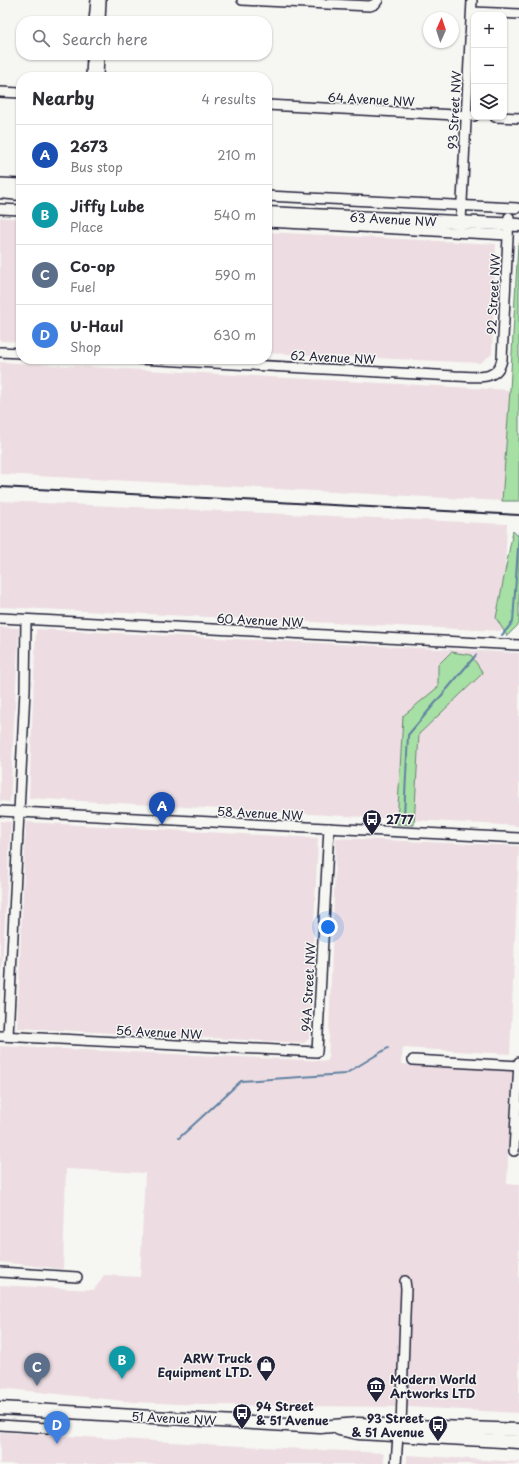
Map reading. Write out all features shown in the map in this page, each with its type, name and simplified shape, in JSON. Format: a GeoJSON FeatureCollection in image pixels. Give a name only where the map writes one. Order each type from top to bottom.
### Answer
{"type":"FeatureCollection","features":[{"type":"Feature","properties":{"kind":"main road"},"geometry":{"type":"LineString","coordinates":[[0,192],[16,194]]}},
{"type":"Feature","properties":{"kind":"main road"},"geometry":{"type":"LineString","coordinates":[[0,199],[16,200]]}},
{"type":"Feature","properties":{"kind":"main road","name":"63 Avenue NW"},"geometry":{"type":"LineString","coordinates":[[272,206],[461,214],[514,221]]}},
{"type":"Feature","properties":{"kind":"main road","name":"63 Avenue NW"},"geometry":{"type":"LineString","coordinates":[[272,213],[461,214]]}},
{"type":"Feature","properties":{"kind":"main road","name":"51 Avenue NW"},"geometry":{"type":"LineString","coordinates":[[0,1408],[330,1427],[358,1433],[399,1430],[519,1430]]}},
{"type":"Feature","properties":{"kind":"main road","name":"51 Avenue NW"},"geometry":{"type":"LineString","coordinates":[[399,1430],[519,1443]]}},
{"type":"Feature","properties":{"kind":"street"},"geometry":{"type":"LineString","coordinates":[[94,16],[96,0]]}},
{"type":"Feature","properties":{"kind":"street"},"geometry":{"type":"LineString","coordinates":[[100,0],[100,16]]}},
{"type":"Feature","properties":{"kind":"street"},"geometry":{"type":"LineString","coordinates":[[242,0],[370,6],[378,1]]}},
{"type":"Feature","properties":{"kind":"street","name":"93 Street NW"},"geometry":{"type":"LineString","coordinates":[[472,0],[472,12]]}},
{"type":"Feature","properties":{"kind":"street"},"geometry":{"type":"LineString","coordinates":[[507,13],[519,14]]}},
{"type":"Feature","properties":{"kind":"street","name":"93 Street NW"},"geometry":{"type":"LineString","coordinates":[[461,214],[470,116],[471,48]]}},
{"type":"Feature","properties":{"kind":"street"},"geometry":{"type":"LineString","coordinates":[[91,72],[92,60]]}},
{"type":"Feature","properties":{"kind":"street"},"geometry":{"type":"LineString","coordinates":[[98,72],[99,60]]}},
{"type":"Feature","properties":{"kind":"street"},"geometry":{"type":"LineString","coordinates":[[0,92],[16,93]]}},
{"type":"Feature","properties":{"kind":"street","name":"64 Avenue NW"},"geometry":{"type":"LineString","coordinates":[[272,105],[470,116]]}},
{"type":"Feature","properties":{"kind":"street"},"geometry":{"type":"LineString","coordinates":[[507,118],[519,118]]}},
{"type":"Feature","properties":{"kind":"street"},"geometry":{"type":"LineString","coordinates":[[0,183],[16,184]]}},
{"type":"Feature","properties":{"kind":"street","name":"63 Avenue NW"},"geometry":{"type":"LineString","coordinates":[[272,196],[461,214],[514,221]]}},
{"type":"Feature","properties":{"kind":"street"},"geometry":{"type":"LineString","coordinates":[[0,208],[16,210]]}},
{"type":"Feature","properties":{"kind":"street","name":"63 Avenue NW"},"geometry":{"type":"LineString","coordinates":[[272,222],[514,221]]}},
{"type":"Feature","properties":{"kind":"street","name":"92 Street NW"},"geometry":{"type":"LineString","coordinates":[[498,370],[502,360],[514,221]]}},
{"type":"Feature","properties":{"kind":"street"},"geometry":{"type":"LineString","coordinates":[[0,352],[16,353]]}},
{"type":"Feature","properties":{"kind":"street","name":"62 Avenue NW"},"geometry":{"type":"LineString","coordinates":[[236,364],[484,377],[490,376],[498,370]]}},
{"type":"Feature","properties":{"kind":"street","name":"60 Avenue NW"},"geometry":{"type":"LineString","coordinates":[[0,618],[519,645]]}},
{"type":"Feature","properties":{"kind":"street"},"geometry":{"type":"LineString","coordinates":[[4,1036],[26,690],[26,620]]}},
{"type":"Feature","properties":{"kind":"street","name":"58 Avenue NW"},"geometry":{"type":"LineString","coordinates":[[0,811],[519,838]]}},
{"type":"Feature","properties":{"kind":"street","name":"94A Street NW"},"geometry":{"type":"LineString","coordinates":[[317,1052],[329,828]]}},
{"type":"Feature","properties":{"kind":"street","name":"56 Avenue NW"},"geometry":{"type":"LineString","coordinates":[[4,1036],[317,1052]]}},
{"type":"Feature","properties":{"kind":"street"},"geometry":{"type":"LineString","coordinates":[[413,1060],[519,1066]]}},
{"type":"Feature","properties":{"kind":"street"},"geometry":{"type":"LineString","coordinates":[[514,1151],[519,1062]]}},
{"type":"Feature","properties":{"kind":"street"},"geometry":{"type":"LineString","coordinates":[[0,1272],[77,1277]]}},
{"type":"Feature","properties":{"kind":"street"},"geometry":{"type":"LineString","coordinates":[[396,1464],[406,1296],[405,1281]]}},
{"type":"Feature","properties":{"kind":"street"},"geometry":{"type":"LineString","coordinates":[[17,1426],[18,1409]]}},
{"type":"Feature","properties":{"kind":"street"},"geometry":{"type":"LineString","coordinates":[[0,1425],[47,1428]]}},
{"type":"Feature","properties":{"kind":"shaded area"},"geometry":{"type":"Polygon","coordinates":[[[0,217],[16,219],[16,342],[0,341],[0,217]]]}},
{"type":"Feature","properties":{"kind":"shaded area"},"geometry":{"type":"Polygon","coordinates":[[[272,232],[496,244],[492,354],[480,363],[272,353],[272,232]]]}},
{"type":"Feature","properties":{"kind":"shaded area"},"geometry":{"type":"Polygon","coordinates":[[[0,362],[510,390],[502,501],[0,474],[0,362]]]}},
{"type":"Feature","properties":{"kind":"shaded area"},"geometry":{"type":"Polygon","coordinates":[[[0,501],[507,524],[502,631],[0,607],[0,501]]]}},
{"type":"Feature","properties":{"kind":"shaded area"},"geometry":{"type":"Polygon","coordinates":[[[0,627],[19,628],[10,802],[0,801],[0,627]]]}},
{"type":"Feature","properties":{"kind":"shaded area"},"geometry":{"type":"Polygon","coordinates":[[[36,629],[519,653],[519,826],[29,798],[36,629]]]}},
{"type":"Feature","properties":{"kind":"shaded area"},"geometry":{"type":"Polygon","coordinates":[[[0,821],[11,822],[0,1000],[0,821]]]}},
{"type":"Feature","properties":{"kind":"shaded area"},"geometry":{"type":"Polygon","coordinates":[[[26,822],[318,838],[309,1039],[304,1043],[17,1028],[26,822]]]}},
{"type":"Feature","properties":{"kind":"shaded area"},"geometry":{"type":"Polygon","coordinates":[[[336,838],[519,846],[510,1054],[403,1048],[401,1064],[512,1069],[507,1184],[519,1185],[519,1413],[408,1407],[203,1405],[134,1402],[0,1388],[0,1285],[94,1290],[104,1275],[140,1277],[145,1173],[66,1169],[63,1269],[0,1262],[0,1046],[328,1061],[336,838]]]}},
{"type":"Feature","properties":{"kind":"shaded area"},"geometry":{"type":"Polygon","coordinates":[[[0,1432],[384,1453],[384,1464],[0,1464],[0,1432]]]}},
{"type":"Feature","properties":{"kind":"shaded area"},"geometry":{"type":"Polygon","coordinates":[[[407,1455],[519,1462],[519,1464],[407,1464],[407,1455]]]}},
{"type":"Feature","properties":{"kind":"green space"},"geometry":{"type":"Polygon","coordinates":[[[518,244],[519,501],[502,501],[510,390],[518,244]]]}},
{"type":"Feature","properties":{"kind":"green space"},"geometry":{"type":"Polygon","coordinates":[[[513,531],[519,537],[519,624],[507,636],[496,618],[513,531]]]}},
{"type":"Feature","properties":{"kind":"green space"},"geometry":{"type":"Polygon","coordinates":[[[451,652],[471,655],[483,673],[419,734],[414,825],[397,824],[403,716],[438,687],[438,665],[451,652]]]}},
{"type":"Feature","properties":{"kind":"waterway"},"geometry":{"type":"LineString","coordinates":[[502,635],[513,622],[519,533]]}},
{"type":"Feature","properties":{"kind":"waterway"},"geometry":{"type":"LineString","coordinates":[[404,816],[408,735],[476,655]]}},
{"type":"Feature","properties":{"kind":"waterway"},"geometry":{"type":"LineString","coordinates":[[179,1138],[241,1081],[345,1074],[388,1048]]}},
{"type":"Feature","properties":{"kind":"railway"},"geometry":{"type":"LineString","coordinates":[[0,487],[519,515]]}},
{"type":"Feature","properties":{"kind":"place","name":"2673"},"geometry":{"type":"Point","coordinates":[162,825]}},
{"type":"Feature","properties":{"kind":"place","name":"2777"},"geometry":{"type":"Point","coordinates":[372,836]}},
{"type":"Feature","properties":{"kind":"place","name":"Jiffy Lube"},"geometry":{"type":"Point","coordinates":[122,1379]}},
{"type":"Feature","properties":{"kind":"place","name":"ARW Truck Equipment LTD."},"geometry":{"type":"Point","coordinates":[266,1382]}},
{"type":"Feature","properties":{"kind":"place","name":"Co-op"},"geometry":{"type":"Point","coordinates":[37,1386]}},
{"type":"Feature","properties":{"kind":"place","name":"Modern World Artworks LTD"},"geometry":{"type":"Point","coordinates":[376,1403]}},
{"type":"Feature","properties":{"kind":"place","name":"94 Street & 51 Avenue"},"geometry":{"type":"Point","coordinates":[242,1430]}},
{"type":"Feature","properties":{"kind":"place","name":"93 Street & 51 Avenue"},"geometry":{"type":"Point","coordinates":[438,1442]}},
{"type":"Feature","properties":{"kind":"place","name":"U-Haul"},"geometry":{"type":"Point","coordinates":[57,1444]}}]}
